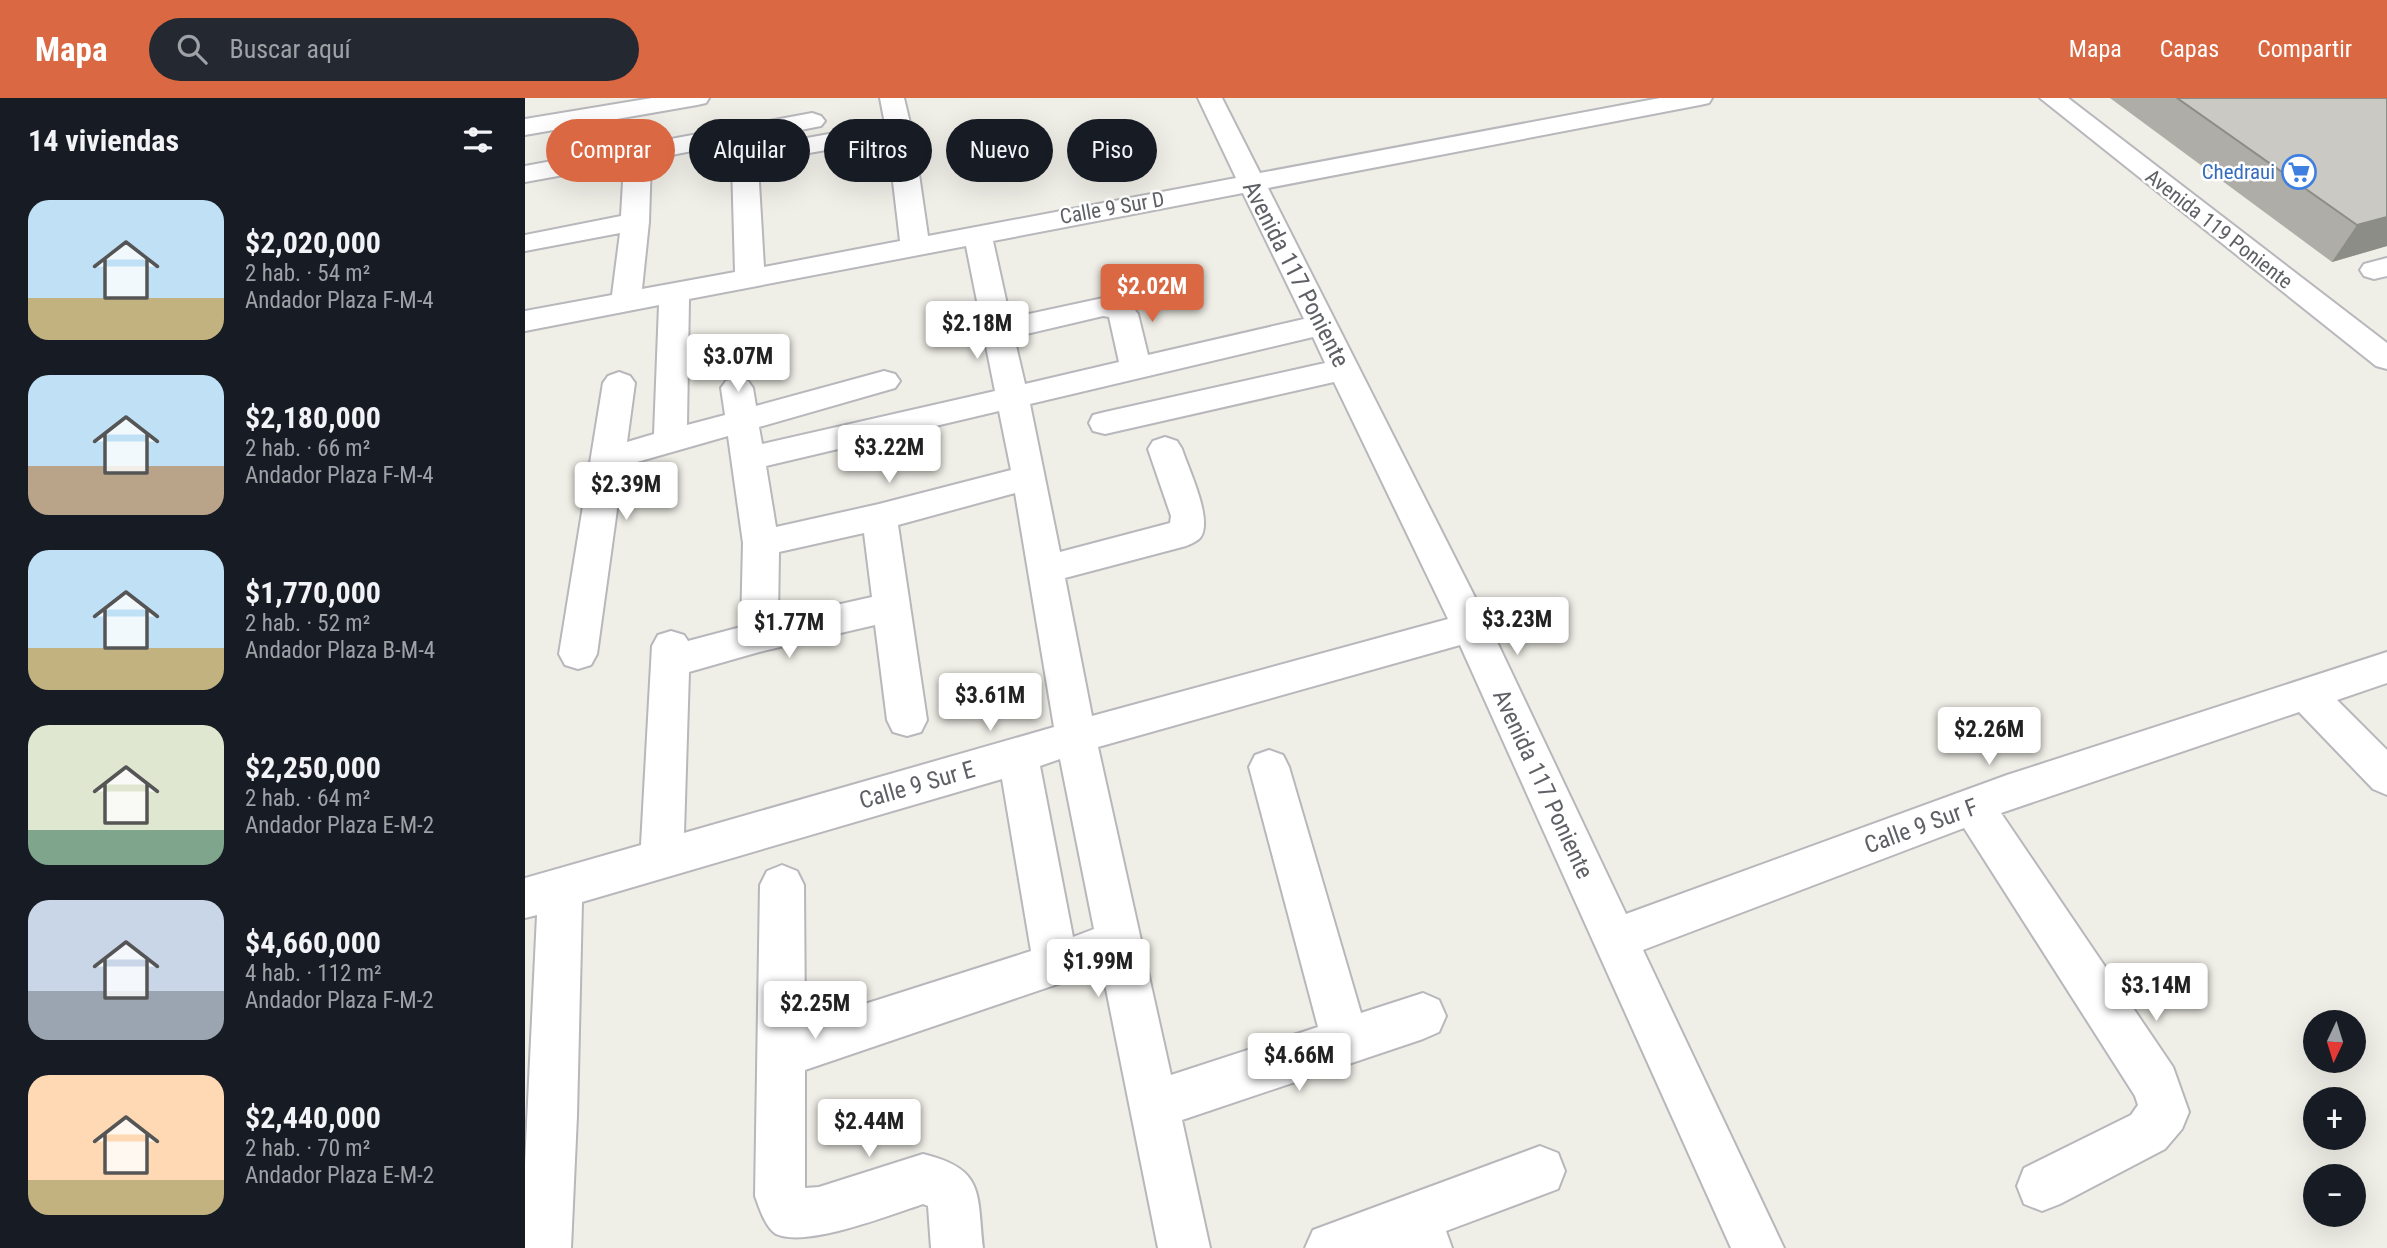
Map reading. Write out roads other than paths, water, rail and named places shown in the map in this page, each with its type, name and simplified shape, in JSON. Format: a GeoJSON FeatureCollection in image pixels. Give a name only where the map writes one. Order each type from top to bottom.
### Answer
{"type":"FeatureCollection","features":[{"type":"Feature","properties":{"kind":"street"},"geometry":{"type":"LineString","coordinates":[[525,127],[637,103],[697,98]]}},
{"type":"Feature","properties":{"kind":"street"},"geometry":{"type":"LineString","coordinates":[[892,98],[896,119]]}},
{"type":"Feature","properties":{"kind":"street","name":"Avenida 117 Poniente"},"geometry":{"type":"LineString","coordinates":[[1210,98],[1471,626],[1758,1248]]}},
{"type":"Feature","properties":{"kind":"street","name":"Calle 9 Sur D"},"geometry":{"type":"LineString","coordinates":[[525,321],[977,233],[1251,185],[1700,98]]}},
{"type":"Feature","properties":{"kind":"street","name":"Avenida 119 Poniente"},"geometry":{"type":"LineString","coordinates":[[2052,98],[2387,359]]}},
{"type":"Feature","properties":{"kind":"street"},"geometry":{"type":"LineString","coordinates":[[675,146],[812,122]]}},
{"type":"Feature","properties":{"kind":"street"},"geometry":{"type":"LineString","coordinates":[[750,278],[745,163],[747,159],[812,122]]}},
{"type":"Feature","properties":{"kind":"street"},"geometry":{"type":"LineString","coordinates":[[525,151],[546,147]]}},
{"type":"Feature","properties":{"kind":"street"},"geometry":{"type":"LineString","coordinates":[[525,174],[546,170]]}},
{"type":"Feature","properties":{"kind":"street"},"geometry":{"type":"LineString","coordinates":[[626,300],[637,182]]}},
{"type":"Feature","properties":{"kind":"street"},"geometry":{"type":"LineString","coordinates":[[906,182],[915,246]]}},
{"type":"Feature","properties":{"kind":"street"},"geometry":{"type":"LineString","coordinates":[[525,243],[635,222]]}},
{"type":"Feature","properties":{"kind":"street"},"geometry":{"type":"LineString","coordinates":[[977,233],[1029,477],[1076,737],[1184,1248]]}},
{"type":"Feature","properties":{"kind":"street"},"geometry":{"type":"LineString","coordinates":[[670,441],[674,292]]}},
{"type":"Feature","properties":{"kind":"street"},"geometry":{"type":"LineString","coordinates":[[997,331],[1103,307],[1117,308],[1123,314],[1136,369]]}},
{"type":"Feature","properties":{"kind":"street"},"geometry":{"type":"LineString","coordinates":[[748,458],[1322,325]]}},
{"type":"Feature","properties":{"kind":"street"},"geometry":{"type":"LineString","coordinates":[[1105,423],[1344,369]]}},
{"type":"Feature","properties":{"kind":"street"},"geometry":{"type":"LineString","coordinates":[[607,459],[670,441],[739,404],[884,381]]}},
{"type":"Feature","properties":{"kind":"street"},"geometry":{"type":"LineString","coordinates":[[578,654],[619,383]]}},
{"type":"Feature","properties":{"kind":"street"},"geometry":{"type":"LineString","coordinates":[[739,404],[761,543],[759,637]]}},
{"type":"Feature","properties":{"kind":"street"},"geometry":{"type":"LineString","coordinates":[[1045,569],[1174,537],[1187,530],[1188,516],[1165,449]]}},
{"type":"Feature","properties":{"kind":"street"},"geometry":{"type":"LineString","coordinates":[[761,543],[879,517],[1029,477]]}},
{"type":"Feature","properties":{"kind":"street"},"geometry":{"type":"LineString","coordinates":[[879,517],[907,720]]}},
{"type":"Feature","properties":{"kind":"street"},"geometry":{"type":"LineString","coordinates":[[662,858],[672,654],[892,607]]}},
{"type":"Feature","properties":{"kind":"street","name":"Calle 9 Sur E"},"geometry":{"type":"LineString","coordinates":[[543,893],[1018,757],[1076,737],[1471,626]]}},
{"type":"Feature","properties":{"kind":"street","name":"Calle 9 Sur F"},"geometry":{"type":"LineString","coordinates":[[1616,939],[1973,806],[2387,667]]}},
{"type":"Feature","properties":{"kind":"street"},"geometry":{"type":"LineString","coordinates":[[2307,695],[2387,777]]}},
{"type":"Feature","properties":{"kind":"street"},"geometry":{"type":"LineString","coordinates":[[1018,757],[1056,965]]}},
{"type":"Feature","properties":{"kind":"street"},"geometry":{"type":"LineString","coordinates":[[1269,767],[1346,1042]]}},
{"type":"Feature","properties":{"kind":"street"},"geometry":{"type":"LineString","coordinates":[[1973,806],[2156,1084],[2165,1112],[2148,1132],[2042,1186]]}},
{"type":"Feature","properties":{"kind":"street"},"geometry":{"type":"LineString","coordinates":[[782,885],[780,1196],[792,1215],[819,1213],[923,1179],[939,1183],[952,1194],[957,1248]]}},
{"type":"Feature","properties":{"kind":"street"},"geometry":{"type":"LineString","coordinates":[[543,893],[539,1120],[545,1248]]}},
{"type":"Feature","properties":{"kind":"street"},"geometry":{"type":"LineString","coordinates":[[781,1055],[1121,941]]}},
{"type":"Feature","properties":{"kind":"street"},"geometry":{"type":"LineString","coordinates":[[1154,1105],[1423,1016]]}},
{"type":"Feature","properties":{"kind":"street"},"geometry":{"type":"LineString","coordinates":[[1331,1248],[1421,1232],[1540,1171]]}},
{"type":"Feature","properties":{"kind":"place","name":"Chedraui"},"geometry":{"type":"Point","coordinates":[2299,172]}}]}
